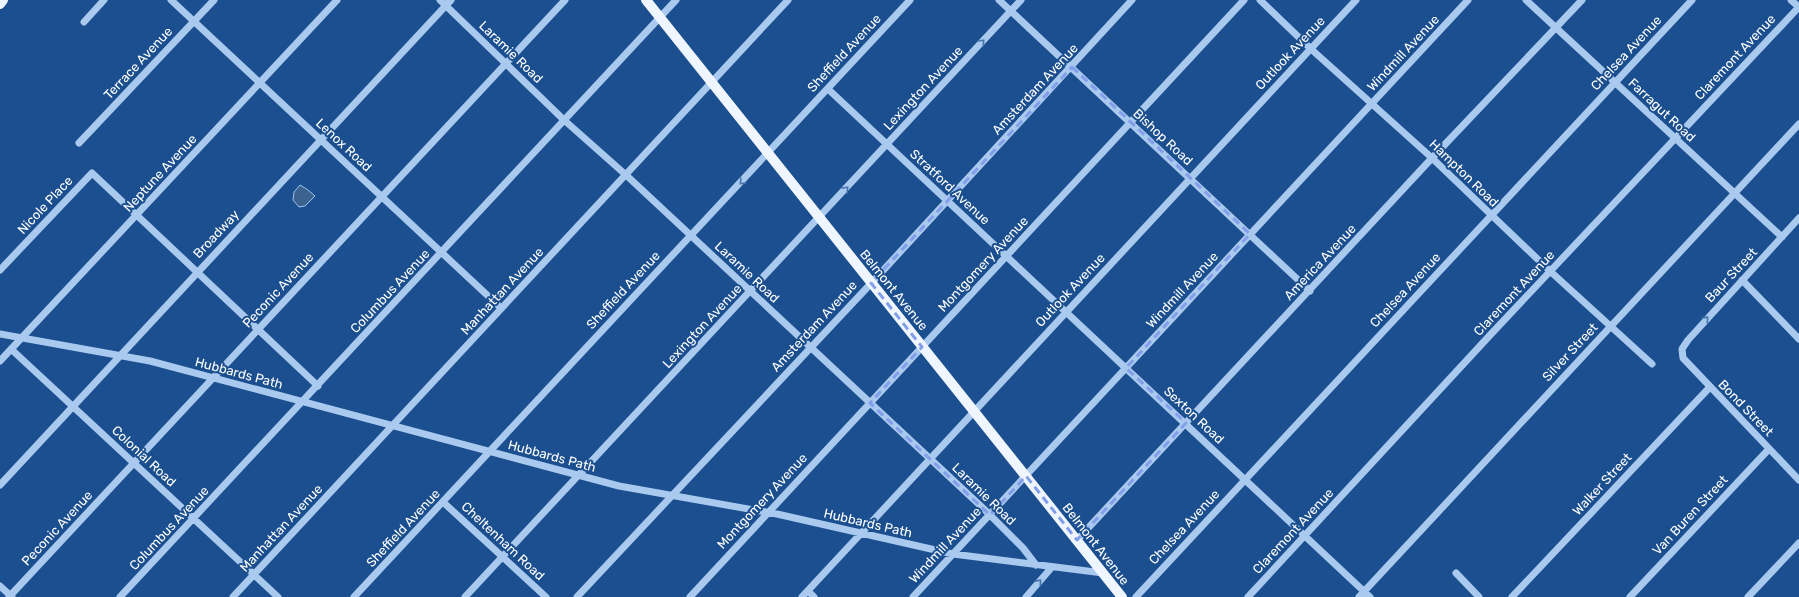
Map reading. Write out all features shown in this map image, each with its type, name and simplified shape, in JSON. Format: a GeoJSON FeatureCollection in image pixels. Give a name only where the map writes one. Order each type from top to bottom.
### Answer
{"type":"FeatureCollection","features":[{"type":"Feature","properties":{"kind":"main road"},"geometry":{"type":"LineString","coordinates":[[0,4],[3,0]]}},
{"type":"Feature","properties":{"kind":"main road","name":"Belmont Avenue"},"geometry":{"type":"LineString","coordinates":[[646,0],[1122,597]]}},
{"type":"Feature","properties":{"kind":"street"},"geometry":{"type":"LineString","coordinates":[[84,22],[104,0]]}},
{"type":"Feature","properties":{"kind":"street","name":"Lenox Road"},"geometry":{"type":"LineString","coordinates":[[171,0],[501,308]]}},
{"type":"Feature","properties":{"kind":"street","name":"Terrace Avenue"},"geometry":{"type":"LineString","coordinates":[[80,143],[214,0]]}},
{"type":"Feature","properties":{"kind":"street","name":"Neptune Avenue"},"geometry":{"type":"LineString","coordinates":[[0,361],[337,0]]}},
{"type":"Feature","properties":{"kind":"street","name":"Laramie Road"},"geometry":{"type":"LineString","coordinates":[[440,0],[449,3],[506,64],[564,120],[626,175],[990,515],[1023,548],[1036,564]]}},
{"type":"Feature","properties":{"kind":"street","name":"Peconic Avenue"},"geometry":{"type":"LineString","coordinates":[[10,596],[565,0]]}},
{"type":"Feature","properties":{"kind":"street","name":"Columbus Avenue"},"geometry":{"type":"LineString","coordinates":[[120,597],[676,0]]}},
{"type":"Feature","properties":{"kind":"street","name":"Manhattan Avenue"},"geometry":{"type":"LineString","coordinates":[[233,597],[788,0]]}},
{"type":"Feature","properties":{"kind":"street","name":"Sheffield Avenue"},"geometry":{"type":"LineString","coordinates":[[354,597],[910,0]]}},
{"type":"Feature","properties":{"kind":"street","name":"Bishop Road"},"geometry":{"type":"LineString","coordinates":[[999,0],[1310,291]]}},
{"type":"Feature","properties":{"kind":"street","name":"Lexington Avenue"},"geometry":{"type":"LineString","coordinates":[[465,597],[1021,0]]}},
{"type":"Feature","properties":{"kind":"street","name":"Amsterdam Avenue"},"geometry":{"type":"LineString","coordinates":[[577,597],[1072,67],[1132,0]]}},
{"type":"Feature","properties":{"kind":"street","name":"Montgomery Avenue"},"geometry":{"type":"LineString","coordinates":[[690,597],[1244,0]]}},
{"type":"Feature","properties":{"kind":"street","name":"Hampton Road"},"geometry":{"type":"LineString","coordinates":[[1260,0],[1311,49],[1373,103],[1491,216],[1652,364]]}},
{"type":"Feature","properties":{"kind":"street","name":"Outlook Avenue"},"geometry":{"type":"LineString","coordinates":[[802,597],[1356,0]]}},
{"type":"Feature","properties":{"kind":"street","name":"Windmill Avenue"},"geometry":{"type":"LineString","coordinates":[[913,597],[1468,0]]}},
{"type":"Feature","properties":{"kind":"street","name":"Farragut Road"},"geometry":{"type":"LineString","coordinates":[[1526,0],[1782,237]]}},
{"type":"Feature","properties":{"kind":"street","name":"America Avenue"},"geometry":{"type":"LineString","coordinates":[[1077,540],[1432,158],[1582,0]]}},
{"type":"Feature","properties":{"kind":"street","name":"Chelsea Avenue"},"geometry":{"type":"LineString","coordinates":[[1136,597],[1692,0]]}},
{"type":"Feature","properties":{"kind":"street"},"geometry":{"type":"LineString","coordinates":[[1791,0],[1799,7]]}},
{"type":"Feature","properties":{"kind":"street","name":"Broadway"},"geometry":{"type":"LineString","coordinates":[[0,485],[449,3]]}},
{"type":"Feature","properties":{"kind":"street","name":"Claremont Avenue"},"geometry":{"type":"LineString","coordinates":[[1248,597],[1674,138],[1799,7]]}},
{"type":"Feature","properties":{"kind":"street","name":"Stratford Avenue"},"geometry":{"type":"LineString","coordinates":[[828,89],[1126,368]]}},
{"type":"Feature","properties":{"kind":"street","name":"Silver Street"},"geometry":{"type":"LineString","coordinates":[[1362,594],[1799,124]]}},
{"type":"Feature","properties":{"kind":"street","name":"Nicole Place"},"geometry":{"type":"LineString","coordinates":[[0,270],[92,173],[136,216]]}},
{"type":"Feature","properties":{"kind":"street"},"geometry":{"type":"LineString","coordinates":[[136,216],[318,386]]}},
{"type":"Feature","properties":{"kind":"street","name":"Baur Street"},"geometry":{"type":"LineString","coordinates":[[1682,349],[1688,340],[1799,218]]}},
{"type":"Feature","properties":{"kind":"street"},"geometry":{"type":"LineString","coordinates":[[1742,280],[1799,339]]}},
{"type":"Feature","properties":{"kind":"street","name":"Hubbards Path"},"geometry":{"type":"LineString","coordinates":[[0,334],[121,354],[393,425],[579,476],[634,489],[768,512],[953,554],[1103,573]]}},
{"type":"Feature","properties":{"kind":"street","name":"Colonial Road"},"geometry":{"type":"LineString","coordinates":[[11,349],[278,597]]}},
{"type":"Feature","properties":{"kind":"street","name":"Bond Street"},"geometry":{"type":"LineString","coordinates":[[1682,349],[1683,358],[1768,450],[1799,480]]}},
{"type":"Feature","properties":{"kind":"street","name":"Sexton Road"},"geometry":{"type":"LineString","coordinates":[[1126,368],[1246,479]]}},
{"type":"Feature","properties":{"kind":"street","name":"Walker Street"},"geometry":{"type":"LineString","coordinates":[[1512,597],[1710,388]]}},
{"type":"Feature","properties":{"kind":"street","name":"Van Buren Street"},"geometry":{"type":"LineString","coordinates":[[1630,597],[1768,450]]}},
{"type":"Feature","properties":{"kind":"street"},"geometry":{"type":"LineString","coordinates":[[1246,479],[1362,594],[1370,597]]}},
{"type":"Feature","properties":{"kind":"street","name":"Cheltenham Road"},"geometry":{"type":"LineString","coordinates":[[443,502],[546,597]]}},
{"type":"Feature","properties":{"kind":"street"},"geometry":{"type":"LineString","coordinates":[[1748,597],[1799,543]]}},
{"type":"Feature","properties":{"kind":"street"},"geometry":{"type":"LineString","coordinates":[[1026,597],[1052,567]]}},
{"type":"Feature","properties":{"kind":"street"},"geometry":{"type":"LineString","coordinates":[[1456,573],[1478,597]]}},
{"type":"Feature","properties":{"kind":"street"},"geometry":{"type":"LineString","coordinates":[[0,586],[10,596]]}},
{"type":"Feature","properties":{"kind":"street"},"geometry":{"type":"LineString","coordinates":[[808,591],[814,597]]}},
{"type":"Feature","properties":{"kind":"highlighted area"},"geometry":{"type":"Polygon","coordinates":[[[1072,67],[1250,234],[1126,368],[1186,423],[1077,540],[1026,476],[990,515],[870,403],[922,347],[871,283],[1072,67]]]}},
{"type":"Feature","properties":{"kind":"water"},"geometry":{"type":"Polygon","coordinates":[[[300,185],[315,196],[305,206],[299,207],[293,200],[294,192],[300,185]]]}}]}
